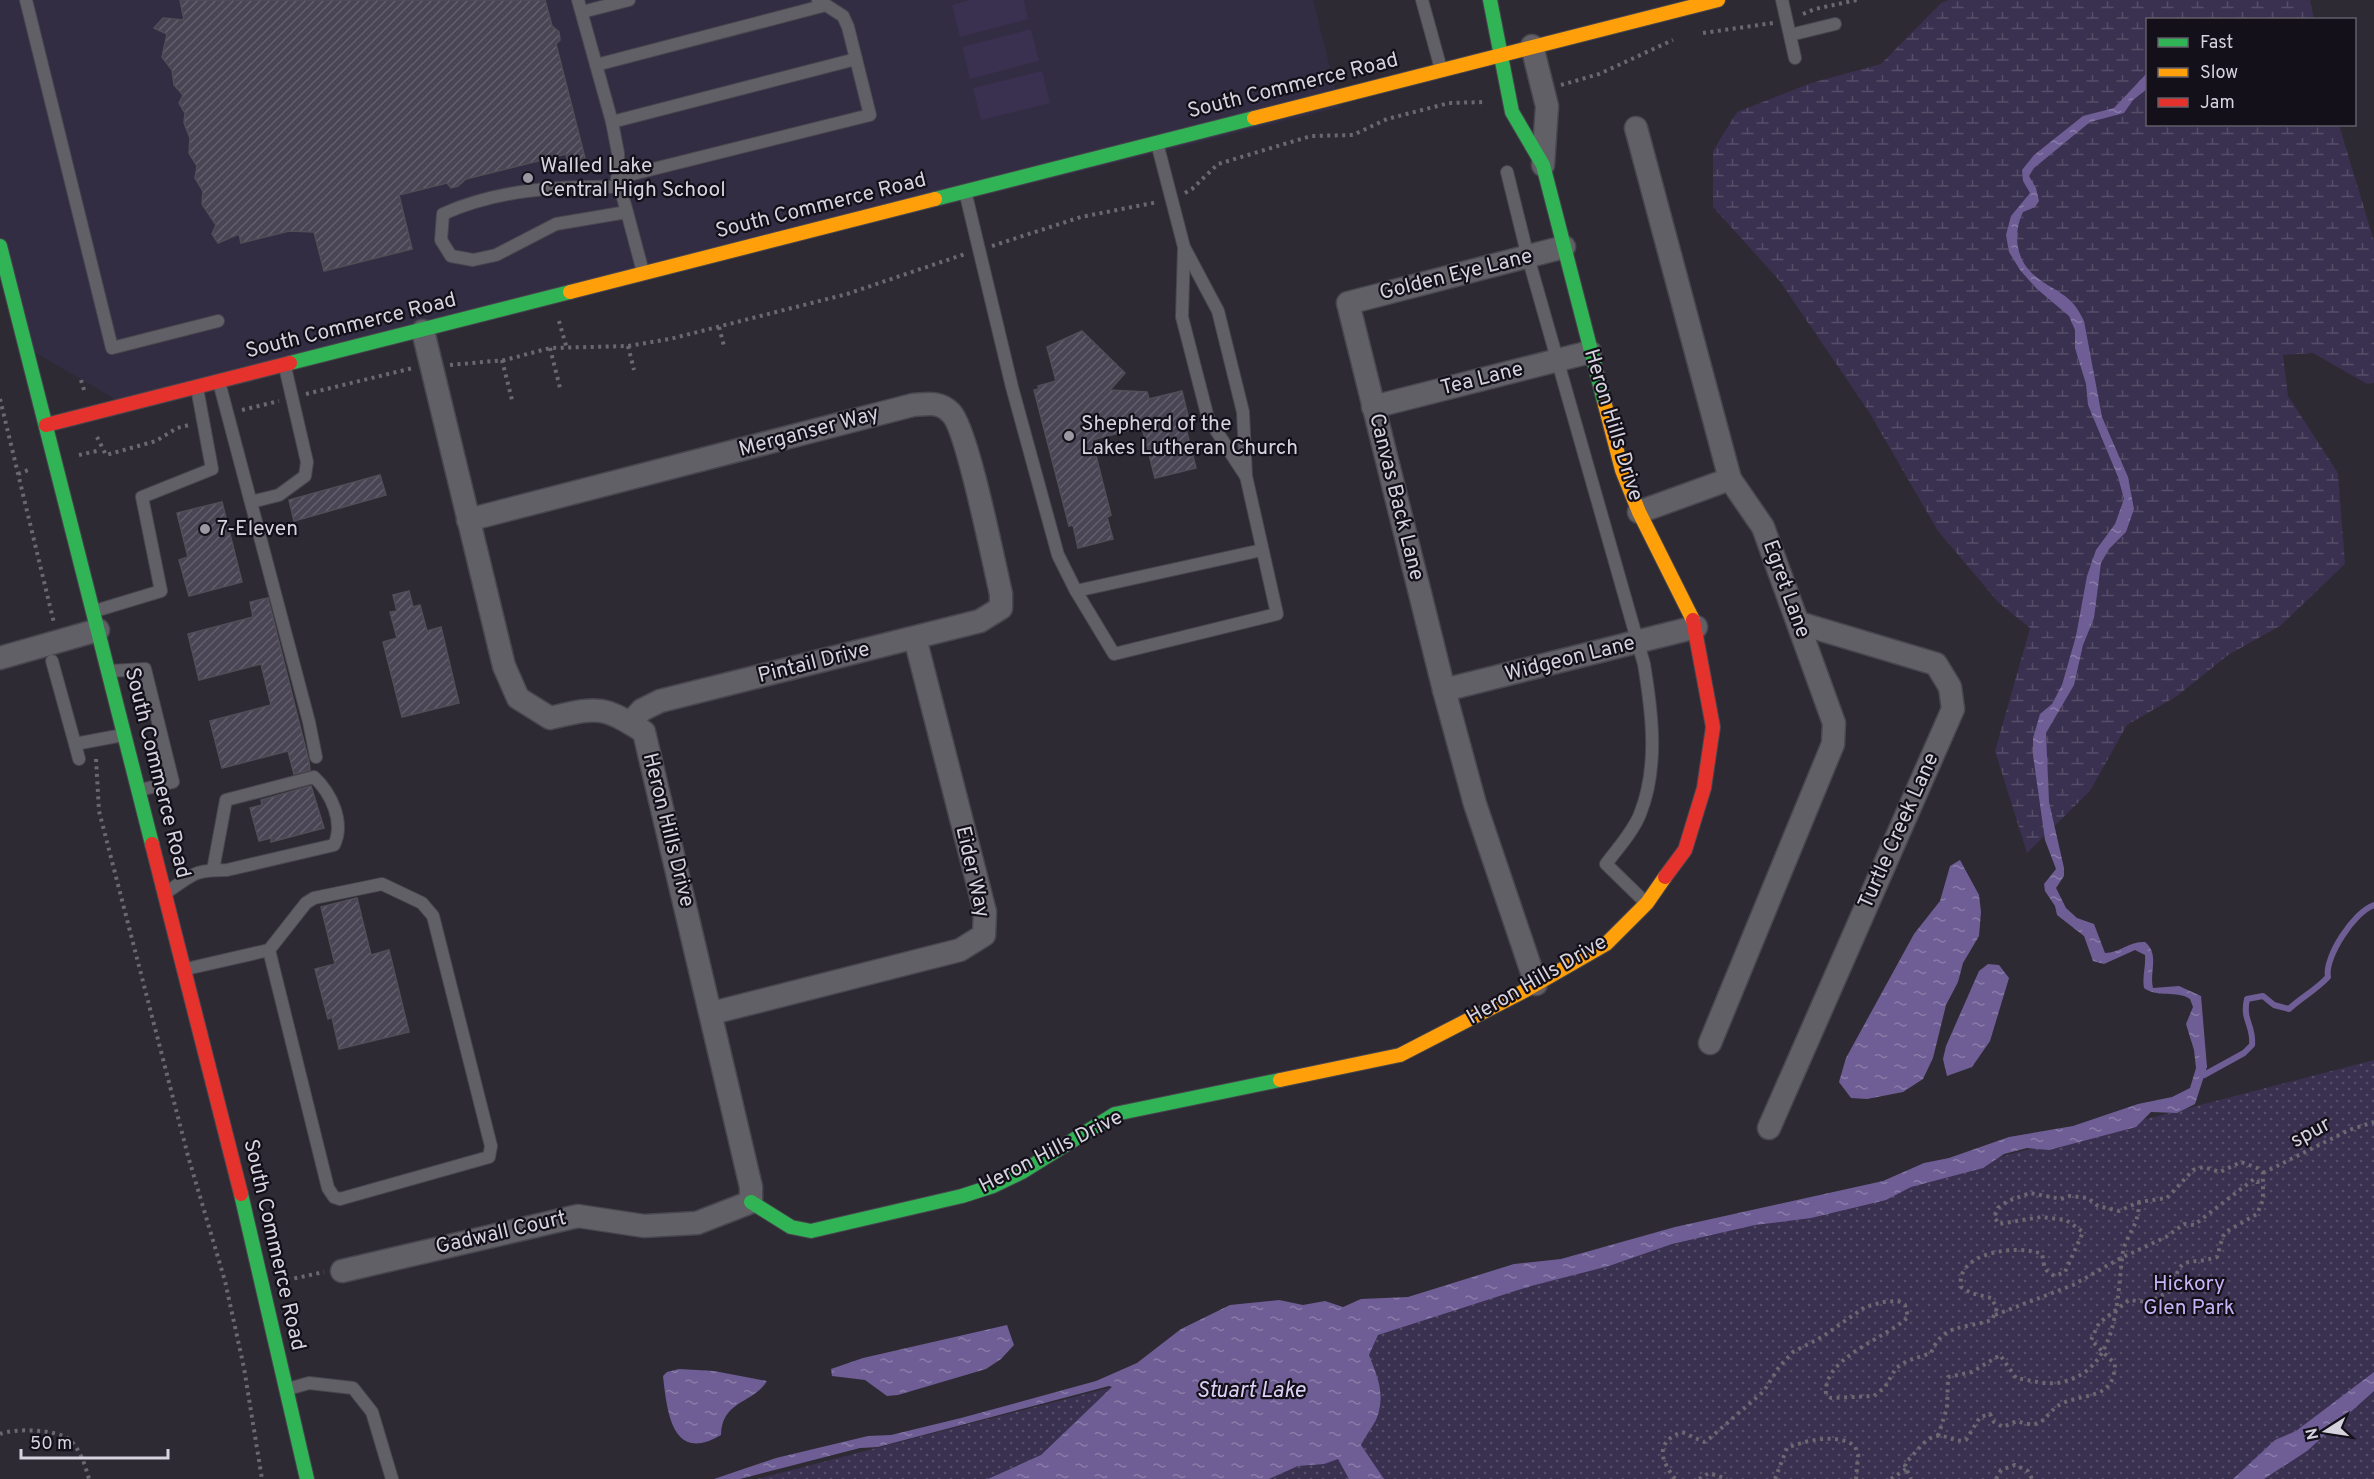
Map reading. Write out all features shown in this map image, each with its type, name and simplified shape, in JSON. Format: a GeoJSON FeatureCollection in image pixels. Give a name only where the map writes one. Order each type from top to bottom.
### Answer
{"type":"FeatureCollection","features":[{"type":"Feature","properties":{"kind":"street","name":"Heron Hills Drive"},"geometry":{"type":"LineString","coordinates":[[423,331],[504,666],[518,698],[550,718],[590,709],[615,713],[644,732],[712,1013],[751,1194],[791,1227],[811,1231],[962,1196],[993,1186],[1022,1172],[1115,1114],[1400,1055],[1536,984],[1606,944],[1647,903],[1685,850],[1704,788],[1713,727],[1696,627],[1639,512],[1622,470],[1543,165],[1512,112],[1490,0]]}},
{"type":"Feature","properties":{"kind":"street","name":"South Commerce Road"},"geometry":{"type":"LineString","coordinates":[[307,1479],[264,1285],[186,969],[46,425],[1718,0]]}},
{"type":"Feature","properties":{"kind":"street","name":"Heron Hills Drive"},"geometry":{"type":"LineString","coordinates":[[1532,46],[1547,106],[1543,165]]}},
{"type":"Feature","properties":{"kind":"street","name":"Egret Lane"},"geometry":{"type":"LineString","coordinates":[[1636,128],[1730,479],[1763,527],[1834,723],[1833,744],[1710,1043]]}},
{"type":"Feature","properties":{"kind":"street"},"geometry":{"type":"LineString","coordinates":[[0,246],[46,425]]}},
{"type":"Feature","properties":{"kind":"street","name":"Golden Eye Lane"},"geometry":{"type":"LineString","coordinates":[[1348,303],[1564,247]]}},
{"type":"Feature","properties":{"kind":"street","name":"Canvas Back Lane"},"geometry":{"type":"LineString","coordinates":[[1348,303],[1444,690],[1475,804],[1536,984]]}},
{"type":"Feature","properties":{"kind":"street","name":"Tea Lane"},"geometry":{"type":"LineString","coordinates":[[1373,407],[1590,352]]}},
{"type":"Feature","properties":{"kind":"street","name":"Merganser Way"},"geometry":{"type":"LineString","coordinates":[[468,520],[913,405],[938,403],[953,414],[965,445],[1001,594],[1001,608]]}},
{"type":"Feature","properties":{"kind":"street"},"geometry":{"type":"LineString","coordinates":[[1639,512],[1730,479]]}},
{"type":"Feature","properties":{"kind":"street","name":"Pintail Drive"},"geometry":{"type":"LineString","coordinates":[[630,723],[642,710],[660,701],[981,621],[1001,608]]}},
{"type":"Feature","properties":{"kind":"street"},"geometry":{"type":"LineString","coordinates":[[0,658],[55,651],[96,621]]}},
{"type":"Feature","properties":{"kind":"street","name":"Turtle Creek Lane"},"geometry":{"type":"LineString","coordinates":[[1769,1128],[1953,710],[1950,687],[1936,664],[1799,623]]}},
{"type":"Feature","properties":{"kind":"street","name":"Widgeon Lane"},"geometry":{"type":"LineString","coordinates":[[1444,690],[1636,644],[1696,627]]}},
{"type":"Feature","properties":{"kind":"street","name":"Eider Way"},"geometry":{"type":"LineString","coordinates":[[712,1013],[960,950],[984,935],[985,912],[915,638]]}},
{"type":"Feature","properties":{"kind":"street","name":"Gadwall Court"},"geometry":{"type":"LineString","coordinates":[[342,1270],[578,1216],[644,1226],[697,1223],[751,1194]]}},
{"type":"Feature","properties":{"kind":"lane"},"geometry":{"type":"LineString","coordinates":[[26,0],[112,348],[218,321]]}},
{"type":"Feature","properties":{"kind":"lane"},"geometry":{"type":"LineString","coordinates":[[629,0],[580,6],[612,122],[618,153],[619,183],[644,272]]}},
{"type":"Feature","properties":{"kind":"lane"},"geometry":{"type":"LineString","coordinates":[[1422,0],[1441,70]]}},
{"type":"Feature","properties":{"kind":"lane"},"geometry":{"type":"LineString","coordinates":[[1782,0],[1795,58]]}},
{"type":"Feature","properties":{"kind":"lane"},"geometry":{"type":"LineString","coordinates":[[596,65],[822,2],[843,16],[870,115],[619,183],[524,191],[464,205],[443,214],[441,240],[451,256],[473,260],[496,255],[556,224],[627,212]]}},
{"type":"Feature","properties":{"kind":"lane"},"geometry":{"type":"LineString","coordinates":[[1790,34],[1835,24]]}},
{"type":"Feature","properties":{"kind":"lane"},"geometry":{"type":"LineString","coordinates":[[612,122],[856,59]]}},
{"type":"Feature","properties":{"kind":"lane"},"geometry":{"type":"LineString","coordinates":[[965,191],[1012,387],[1058,555],[1076,591],[1114,654],[1277,614],[1246,476],[1243,412],[1218,310],[1184,247],[1156,142]]}},
{"type":"Feature","properties":{"kind":"lane"},"geometry":{"type":"LineString","coordinates":[[1507,172],[1528,257],[1636,644],[1644,664],[1652,743],[1648,783],[1640,816],[1606,864],[1647,903]]}},
{"type":"Feature","properties":{"kind":"lane"},"geometry":{"type":"LineString","coordinates":[[1184,247],[1182,317],[1208,418],[1246,476]]}},
{"type":"Feature","properties":{"kind":"lane"},"geometry":{"type":"LineString","coordinates":[[251,502],[279,495],[305,476],[307,462],[284,364]]}},
{"type":"Feature","properties":{"kind":"lane"},"geometry":{"type":"LineString","coordinates":[[219,381],[309,722],[316,757]]}},
{"type":"Feature","properties":{"kind":"lane"},"geometry":{"type":"LineString","coordinates":[[96,621],[161,591],[142,497],[212,469],[197,386]]}},
{"type":"Feature","properties":{"kind":"lane"},"geometry":{"type":"LineString","coordinates":[[1076,591],[1262,550]]}},
{"type":"Feature","properties":{"kind":"lane"},"geometry":{"type":"LineString","coordinates":[[55,651],[79,759]]}},
{"type":"Feature","properties":{"kind":"lane"},"geometry":{"type":"LineString","coordinates":[[109,671],[145,669],[173,782],[140,790]]}},
{"type":"Feature","properties":{"kind":"lane"},"geometry":{"type":"LineString","coordinates":[[75,744],[124,734]]}},
{"type":"Feature","properties":{"kind":"lane"},"geometry":{"type":"LineString","coordinates":[[166,893],[200,870],[213,870],[227,870],[334,845],[339,834],[333,804],[322,785],[314,777],[226,800],[213,870]]}},
{"type":"Feature","properties":{"kind":"lane"},"geometry":{"type":"LineString","coordinates":[[186,969],[269,950],[306,903],[314,898],[381,884],[427,906],[433,916],[491,1146],[489,1157],[340,1199],[334,1197],[328,1188],[269,950]]}},
{"type":"Feature","properties":{"kind":"lane"},"geometry":{"type":"LineString","coordinates":[[286,1389],[309,1383],[353,1388],[372,1412],[392,1479]]}},
{"type":"Feature","properties":{"kind":"path"},"geometry":{"type":"LineString","coordinates":[[1694,34],[1787,21],[1815,9],[1857,0]]}},
{"type":"Feature","properties":{"kind":"path"},"geometry":{"type":"LineString","coordinates":[[1544,87],[1599,74],[1683,35]]}},
{"type":"Feature","properties":{"kind":"path"},"geometry":{"type":"LineString","coordinates":[[228,414],[385,374],[502,360],[550,348],[628,346],[719,327],[847,294],[925,266],[979,251],[1081,217],[1172,198],[1192,189],[1218,164],[1311,136],[1353,135],[1387,119],[1449,103],[1492,102],[1509,96]]}},
{"type":"Feature","properties":{"kind":"path"},"geometry":{"type":"LineString","coordinates":[[719,327],[724,346]]}},
{"type":"Feature","properties":{"kind":"path"},"geometry":{"type":"LineString","coordinates":[[628,346],[634,370]]}},
{"type":"Feature","properties":{"kind":"path"},"geometry":{"type":"LineString","coordinates":[[550,348],[560,388]]}},
{"type":"Feature","properties":{"kind":"path"},"geometry":{"type":"LineString","coordinates":[[502,360],[512,400]]}},
{"type":"Feature","properties":{"kind":"path"},"geometry":{"type":"LineString","coordinates":[[0,399],[55,651]]}},
{"type":"Feature","properties":{"kind":"path"},"geometry":{"type":"LineString","coordinates":[[101,450],[105,455],[131,450],[156,441],[177,428],[203,421]]}},
{"type":"Feature","properties":{"kind":"path"},"geometry":{"type":"LineString","coordinates":[[92,741],[96,755],[99,811],[188,1156],[225,1281],[244,1368],[262,1479]]}},
{"type":"Feature","properties":{"kind":"path","name":"spur"},"geometry":{"type":"LineString","coordinates":[[2263,1173],[2349,1130],[2374,1122]]}},
{"type":"Feature","properties":{"kind":"path"},"geometry":{"type":"LineString","coordinates":[[1675,1479],[1666,1467],[1662,1451],[1664,1442],[1682,1432],[1695,1440],[1704,1442],[1710,1438],[1764,1391],[1779,1367],[1793,1352],[1845,1323],[1865,1307],[1898,1301],[1905,1305],[1908,1317],[1881,1338],[1838,1363],[1826,1385],[1826,1394],[1831,1398],[1874,1396],[1885,1387],[1896,1368],[1931,1353],[1937,1339],[1946,1332],[1992,1320],[1997,1308],[1991,1298],[1961,1287],[1959,1277],[1964,1267],[1985,1255],[2035,1251],[2042,1254],[2042,1265],[2047,1273],[2055,1276],[2065,1272],[2070,1266],[2083,1232],[2066,1220],[2041,1217],[1999,1224],[1994,1217],[1998,1208],[2030,1193],[2061,1199],[2070,1196],[2088,1198],[2098,1206],[2119,1211],[2139,1202],[2167,1198],[2193,1170],[2203,1167],[2220,1172],[2241,1162],[2263,1173],[2263,1200],[2257,1214],[2223,1236],[2217,1257],[2188,1260],[2177,1271],[2174,1289],[2149,1302],[2129,1300],[2099,1323],[2091,1340],[2115,1364],[2115,1377],[2109,1385],[2088,1396],[2065,1402],[2038,1424],[2028,1425],[2017,1421],[2003,1427],[1994,1422],[1990,1414],[1977,1421],[1966,1440],[1959,1441],[1938,1436],[1926,1441],[1907,1461],[1906,1469],[1911,1479]]}},
{"type":"Feature","properties":{"kind":"path"},"geometry":{"type":"LineString","coordinates":[[1994,1316],[2073,1285],[2122,1257],[2166,1237],[2184,1224],[2194,1225],[2254,1179],[2257,1182],[2264,1181]]}},
{"type":"Feature","properties":{"kind":"path"},"geometry":{"type":"LineString","coordinates":[[1938,1436],[1947,1407],[1948,1377],[1972,1372],[2000,1356],[2016,1378],[2061,1383],[2089,1372],[2103,1351],[2114,1326],[2122,1257],[2125,1243],[2139,1218],[2139,1202]]}},
{"type":"Feature","properties":{"kind":"path"},"geometry":{"type":"LineString","coordinates":[[264,1285],[342,1270]]}},
{"type":"Feature","properties":{"kind":"path"},"geometry":{"type":"LineString","coordinates":[[0,1434],[8,1431],[43,1431],[69,1439],[85,1462],[89,1479]]}},
{"type":"Feature","properties":{"kind":"path"},"geometry":{"type":"LineString","coordinates":[[1775,1479],[1787,1448],[1796,1444],[1838,1438],[1855,1446],[1858,1455],[1856,1479]]}},
{"type":"Feature","properties":{"kind":"path"},"geometry":{"type":"LineString","coordinates":[[1996,1479],[2001,1470],[2015,1465],[2028,1471],[2032,1479]]}},
{"type":"Feature","properties":{"kind":"path"},"geometry":{"type":"LineString","coordinates":[[1891,1479],[1906,1469]]}},
{"type":"Feature","properties":{"kind":"path"},"geometry":{"type":"LineString","coordinates":[[1699,1479],[1709,1473],[1727,1479]]}},
{"type":"Feature","properties":{"kind":"shaded area","name":"Walled Lake Central High School"},"geometry":{"type":"Polygon","coordinates":[[[0,0],[1313,0],[1340,107],[130,408],[24,346],[0,249],[0,0]]]}},
{"type":"Feature","properties":{"kind":"green space"},"geometry":{"type":"Polygon","coordinates":[[[970,0],[1024,0],[1028,19],[960,37],[952,5],[970,0]]]}},
{"type":"Feature","properties":{"kind":"green space"},"geometry":{"type":"Polygon","coordinates":[[[1949,0],[2310,0],[2314,18],[2146,18],[2146,126],[2339,126],[2374,241],[2374,383],[2367,384],[2313,353],[2283,355],[2288,396],[2338,473],[2345,564],[2280,626],[2228,655],[2177,696],[2127,725],[2090,791],[2027,853],[1995,751],[2030,628],[1998,602],[1938,531],[1869,412],[1779,280],[1713,207],[1713,151],[1737,112],[1811,83],[1881,64],[1941,3],[1949,0]]]}},
{"type":"Feature","properties":{"kind":"green space"},"geometry":{"type":"Polygon","coordinates":[[[1031,29],[1039,61],[970,79],[962,47],[1031,29]]]}},
{"type":"Feature","properties":{"kind":"green space"},"geometry":{"type":"Polygon","coordinates":[[[1042,71],[1050,103],[981,120],[973,88],[1042,71]]]}},
{"type":"Feature","properties":{"kind":"green space","name":"Hickory Glen Park"},"geometry":{"type":"Polygon","coordinates":[[[2374,1060],[2374,1479],[757,1479],[2374,1060]]]}},
{"type":"Feature","properties":{"kind":"water","name":"Stuart Lake"},"geometry":{"type":"Polygon","coordinates":[[[2146,74],[2146,90],[2133,100],[2124,113],[2090,122],[2034,168],[2029,176],[2036,188],[2039,201],[2035,207],[2023,212],[2017,237],[2020,253],[2028,269],[2068,298],[2084,321],[2102,417],[2128,477],[2134,509],[2126,532],[2109,549],[2101,563],[2094,618],[2083,645],[2074,685],[2046,733],[2049,802],[2064,868],[2064,876],[2056,888],[2066,908],[2077,918],[2094,924],[2105,953],[2134,943],[2145,942],[2152,952],[2153,988],[2179,986],[2201,996],[2207,1067],[2195,1104],[2177,1113],[2151,1112],[2136,1127],[2049,1150],[2027,1148],[2004,1154],[1983,1168],[1911,1187],[1886,1200],[1811,1218],[1755,1225],[1672,1244],[1609,1266],[1531,1286],[1378,1335],[1369,1355],[1381,1395],[1379,1411],[1361,1445],[1384,1479],[1349,1479],[1338,1459],[1324,1464],[1298,1466],[1269,1479],[988,1479],[1041,1455],[1112,1387],[1109,1386],[878,1447],[860,1448],[740,1479],[714,1479],[776,1458],[868,1436],[891,1435],[1096,1381],[1137,1363],[1181,1329],[1230,1305],[1279,1300],[1303,1305],[1325,1301],[1343,1307],[1361,1299],[1408,1297],[1514,1264],[1561,1259],[1675,1227],[1883,1181],[1924,1163],[1949,1158],[2009,1137],[2073,1126],[2138,1104],[2172,1097],[2190,1088],[2196,1068],[2194,1050],[2186,1024],[2193,1007],[2190,999],[2185,996],[2155,993],[2144,988],[2145,955],[2135,950],[2104,964],[2093,961],[2084,936],[2057,915],[2055,906],[2045,891],[2044,884],[2056,869],[2045,840],[2033,755],[2033,738],[2040,714],[2052,704],[2062,685],[2076,636],[2087,576],[2096,550],[2115,524],[2124,499],[2118,477],[2088,405],[2086,384],[2075,348],[2075,330],[2069,316],[2037,289],[2020,270],[2009,252],[2006,235],[2011,216],[2030,193],[2023,181],[2022,170],[2034,155],[2083,116],[2114,108],[2146,74]]]}},
{"type":"Feature","properties":{"kind":"water"},"geometry":{"type":"Polygon","coordinates":[[[1960,860],[1979,895],[1981,912],[1979,936],[1963,963],[1958,982],[1946,1005],[1933,1058],[1923,1079],[1903,1092],[1867,1099],[1851,1098],[1839,1082],[1846,1058],[1914,934],[1940,901],[1950,866],[1960,860]]]}},
{"type":"Feature","properties":{"kind":"water"},"geometry":{"type":"Polygon","coordinates":[[[1988,964],[1999,965],[2009,978],[1990,1041],[1972,1067],[1947,1076],[1943,1059],[1946,1046],[1979,971],[1988,964]]]}},
{"type":"Feature","properties":{"kind":"water"},"geometry":{"type":"Polygon","coordinates":[[[1007,1325],[1014,1345],[1001,1359],[986,1369],[898,1395],[887,1396],[865,1380],[832,1376],[831,1369],[863,1358],[1007,1325]]]}},
{"type":"Feature","properties":{"kind":"water"},"geometry":{"type":"Polygon","coordinates":[[[679,1369],[714,1371],[767,1381],[754,1394],[732,1409],[723,1424],[721,1435],[705,1442],[692,1443],[682,1439],[675,1430],[667,1404],[663,1376],[667,1372],[679,1369]]]}},
{"type":"Feature","properties":{"kind":"water"},"geometry":{"type":"Polygon","coordinates":[[[2374,1372],[2374,1391],[2307,1451],[2264,1479],[2233,1479],[2275,1440],[2296,1431],[2374,1372]]]}},
{"type":"Feature","properties":{"kind":"building"},"geometry":{"type":"Polygon","coordinates":[[[180,0],[545,0],[552,26],[559,32],[560,40],[556,44],[588,170],[571,174],[566,154],[466,179],[458,186],[451,188],[447,183],[399,195],[412,249],[324,271],[314,232],[289,231],[241,243],[239,234],[218,243],[212,234],[216,225],[202,204],[203,191],[195,178],[197,166],[189,153],[190,138],[184,123],[185,113],[179,103],[183,95],[174,85],[172,70],[162,57],[167,34],[154,28],[163,18],[184,20],[180,0]]]}},
{"type":"Feature","properties":{"kind":"building","name":"Shepherd of the Lakes Lutheran Church"},"geometry":{"type":"Polygon","coordinates":[[[1082,331],[1125,373],[1110,390],[1147,392],[1149,399],[1182,391],[1188,416],[1183,417],[1196,468],[1155,478],[1142,427],[1092,440],[1111,515],[1107,517],[1113,539],[1078,548],[1073,525],[1069,526],[1034,390],[1039,389],[1038,386],[1056,381],[1047,347],[1082,331]]]}},
{"type":"Feature","properties":{"kind":"building"},"geometry":{"type":"Polygon","coordinates":[[[380,475],[386,495],[294,521],[289,500],[380,475]]]}},
{"type":"Feature","properties":{"kind":"building"},"geometry":{"type":"Polygon","coordinates":[[[222,502],[242,582],[189,596],[179,560],[188,557],[177,513],[222,502]]]}},
{"type":"Feature","properties":{"kind":"building"},"geometry":{"type":"Polygon","coordinates":[[[409,591],[413,607],[420,605],[427,631],[441,627],[459,703],[402,717],[383,642],[397,638],[390,612],[397,611],[393,595],[409,591]]]}},
{"type":"Feature","properties":{"kind":"building"},"geometry":{"type":"Polygon","coordinates":[[[268,598],[309,762],[310,770],[294,774],[288,751],[222,768],[210,721],[271,705],[261,664],[199,680],[188,634],[253,617],[250,602],[268,598]]]}},
{"type":"Feature","properties":{"kind":"building"},"geometry":{"type":"Polygon","coordinates":[[[311,786],[324,828],[271,842],[271,838],[259,841],[250,808],[262,805],[261,800],[311,786]]]}},
{"type":"Feature","properties":{"kind":"building"},"geometry":{"type":"Polygon","coordinates":[[[357,898],[371,955],[389,950],[409,1032],[339,1049],[332,1017],[328,1019],[315,969],[335,964],[321,907],[357,898]]]}},
{"type":"Feature","properties":{"kind":"waterway"},"geometry":{"type":"LineString","coordinates":[[2204,1075],[2244,1053],[2252,1045],[2246,1013],[2247,999],[2263,996],[2274,1005],[2289,1009],[2328,977],[2331,958],[2342,936],[2358,916],[2374,905]]}},
{"type":"Feature","properties":{"kind":"traffic: fast"},"geometry":{"type":"LineString","coordinates":[[1490,0],[1512,112],[1543,165],[1605,405]]}},
{"type":"Feature","properties":{"kind":"traffic: fast"},"geometry":{"type":"LineString","coordinates":[[935,199],[1254,118]]}},
{"type":"Feature","properties":{"kind":"traffic: fast"},"geometry":{"type":"LineString","coordinates":[[0,246],[152,844]]}},
{"type":"Feature","properties":{"kind":"traffic: fast"},"geometry":{"type":"LineString","coordinates":[[290,363],[570,292]]}},
{"type":"Feature","properties":{"kind":"traffic: fast"},"geometry":{"type":"LineString","coordinates":[[751,1202],[791,1227],[811,1231],[962,1196],[993,1186],[1022,1172],[1115,1114],[1280,1080]]}},
{"type":"Feature","properties":{"kind":"traffic: fast"},"geometry":{"type":"LineString","coordinates":[[241,1194],[307,1479]]}},
{"type":"Feature","properties":{"kind":"traffic: slow"},"geometry":{"type":"LineString","coordinates":[[1254,118],[1718,0]]}},
{"type":"Feature","properties":{"kind":"traffic: slow"},"geometry":{"type":"LineString","coordinates":[[570,292],[935,199]]}},
{"type":"Feature","properties":{"kind":"traffic: slow"},"geometry":{"type":"LineString","coordinates":[[1605,405],[1622,470],[1639,512],[1693,620]]}},
{"type":"Feature","properties":{"kind":"traffic: slow"},"geometry":{"type":"LineString","coordinates":[[1280,1080],[1400,1055],[1526,990],[1606,944],[1647,903],[1665,877]]}},
{"type":"Feature","properties":{"kind":"traffic: jam"},"geometry":{"type":"LineString","coordinates":[[46,425],[290,363]]}},
{"type":"Feature","properties":{"kind":"traffic: jam"},"geometry":{"type":"LineString","coordinates":[[1665,877],[1685,850],[1704,788],[1713,727],[1693,620]]}},
{"type":"Feature","properties":{"kind":"traffic: jam"},"geometry":{"type":"LineString","coordinates":[[152,844],[241,1194]]}},
{"type":"Feature","properties":{"kind":"place","name":"Walled Lake Central High School"},"geometry":{"type":"Point","coordinates":[528,178]}},
{"type":"Feature","properties":{"kind":"place","name":"Shepherd of the Lakes Lutheran Church"},"geometry":{"type":"Point","coordinates":[1069,436]}},
{"type":"Feature","properties":{"kind":"place","name":"7-Eleven"},"geometry":{"type":"Point","coordinates":[205,529]}}]}
